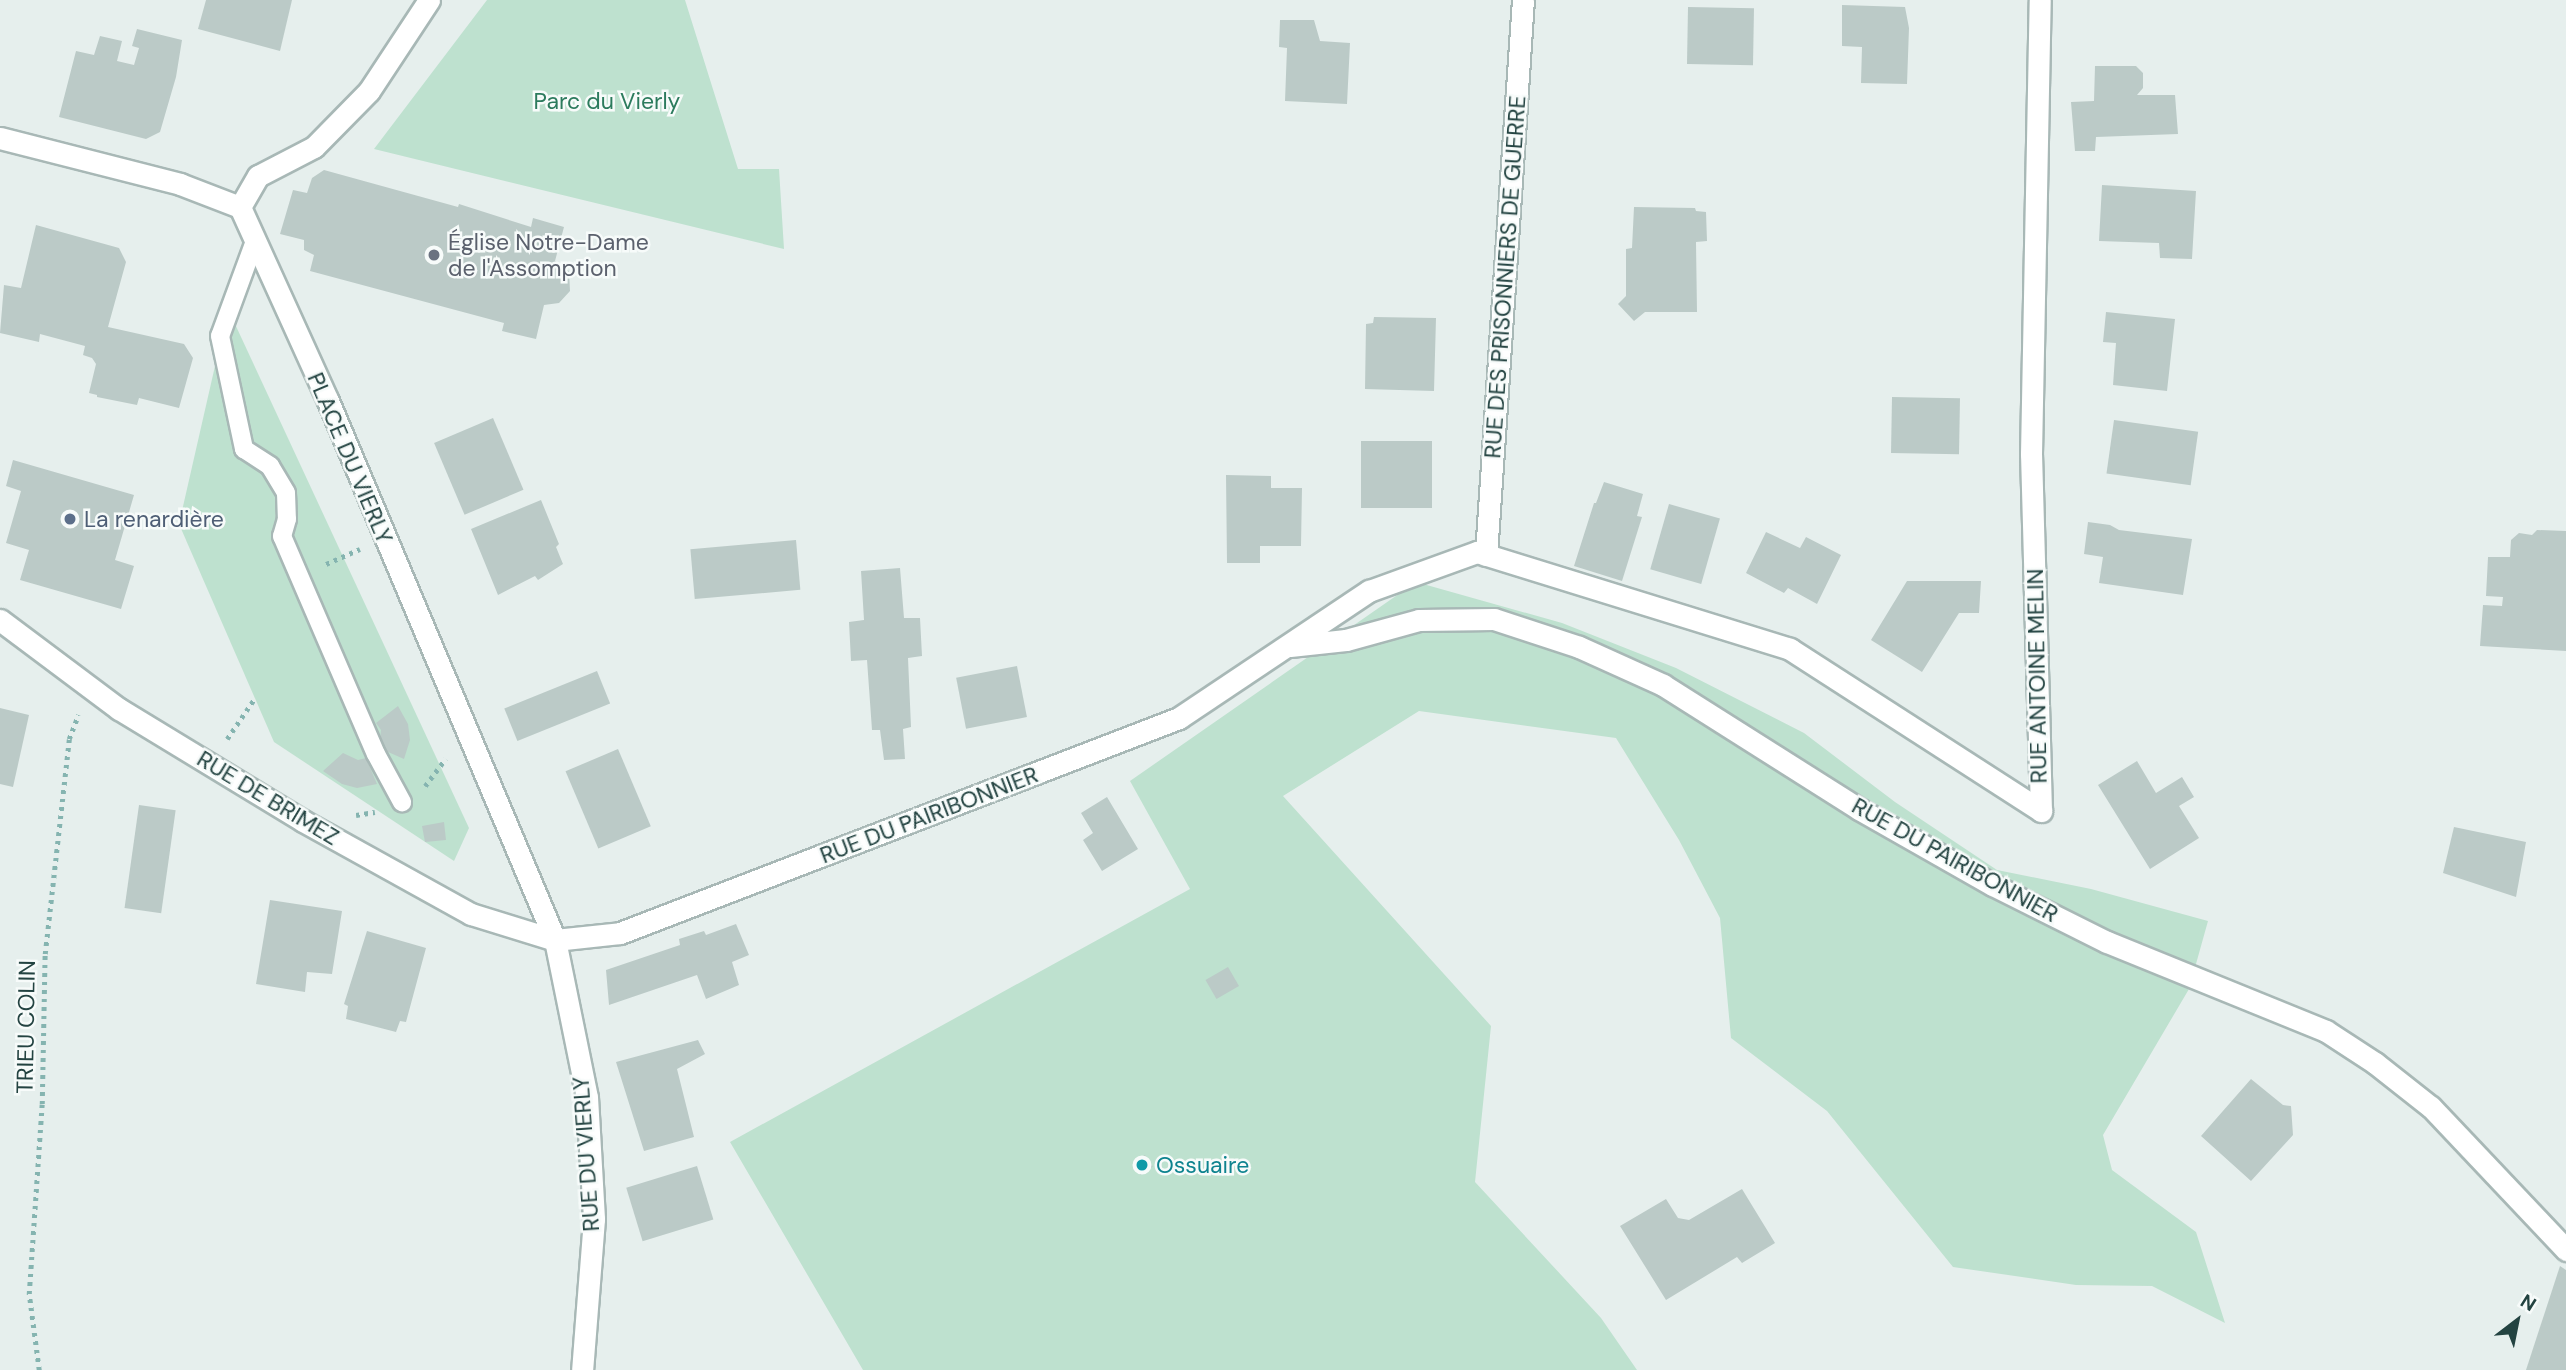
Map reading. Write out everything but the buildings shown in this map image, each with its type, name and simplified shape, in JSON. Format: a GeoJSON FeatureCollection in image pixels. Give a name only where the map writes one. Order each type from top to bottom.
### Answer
{"type":"FeatureCollection","features":[{"type":"Feature","properties":{"kind":"street"},"geometry":{"type":"LineString","coordinates":[[0,138],[180,184],[240,207],[258,176],[314,147],[369,91],[429,0]]}},
{"type":"Feature","properties":{"kind":"street","name":"RUE DES PRISONNIERS DE GUERRE"},"geometry":{"type":"LineString","coordinates":[[1481,553],[1523,0]]}},
{"type":"Feature","properties":{"kind":"street","name":"RUE ANTOINE MELIN"},"geometry":{"type":"LineString","coordinates":[[1481,553],[1790,649],[2041,811],[2031,454],[2040,0]]}},
{"type":"Feature","properties":{"kind":"street","name":"PLACE DU VIERLY"},"geometry":{"type":"LineString","coordinates":[[240,207],[328,401],[555,940]]}},
{"type":"Feature","properties":{"kind":"street","name":"RUE DU PAIRIBONNIER"},"geometry":{"type":"LineString","coordinates":[[555,940],[620,933],[1168,722],[1369,591],[1481,553]]}},
{"type":"Feature","properties":{"kind":"street","name":"RUE DU PAIRIBONNIER"},"geometry":{"type":"LineString","coordinates":[[1284,646],[1346,640],[1419,620],[1494,619],[1579,648],[1663,685],[1859,809],[1993,885],[2107,942],[2326,1031],[2375,1063],[2431,1107],[2566,1250]]}},
{"type":"Feature","properties":{"kind":"street","name":"RUE DE BRIMEZ"},"geometry":{"type":"LineString","coordinates":[[0,620],[89,689],[303,821],[471,914],[555,940]]}},
{"type":"Feature","properties":{"kind":"street","name":"RUE DU VIERLY"},"geometry":{"type":"LineString","coordinates":[[555,940],[587,1097],[593,1205],[582,1370]]}},
{"type":"Feature","properties":{"kind":"lane"},"geometry":{"type":"LineString","coordinates":[[255,241],[220,336],[244,449],[270,466],[286,492],[288,519],[282,536],[376,754],[402,802]]}},
{"type":"Feature","properties":{"kind":"path"},"geometry":{"type":"LineString","coordinates":[[341,558],[351,553]]}},
{"type":"Feature","properties":{"kind":"path","name":"TRIEU COLIN"},"geometry":{"type":"LineString","coordinates":[[38,1370],[29,1294],[42,1104],[45,954],[69,739],[89,689]]}},
{"type":"Feature","properties":{"kind":"path"},"geometry":{"type":"LineString","coordinates":[[211,763],[255,698]]}},
{"type":"Feature","properties":{"kind":"path"},"geometry":{"type":"LineString","coordinates":[[434,776],[440,767]]}},
{"type":"Feature","properties":{"kind":"path"},"geometry":{"type":"LineString","coordinates":[[358,815],[372,812]]}},
{"type":"Feature","properties":{"kind":"green space","name":"Parc du Vierly"},"geometry":{"type":"Polygon","coordinates":[[[487,0],[685,0],[738,169],[779,169],[784,249],[374,149],[487,0]]]}},
{"type":"Feature","properties":{"kind":"green space"},"geometry":{"type":"Polygon","coordinates":[[[228,309],[469,828],[454,861],[274,742],[179,524],[228,309]]]}},
{"type":"Feature","properties":{"kind":"green space"},"geometry":{"type":"Polygon","coordinates":[[[1416,582],[1562,623],[1676,668],[1804,733],[1895,802],[1997,870],[2091,889],[2208,921],[2189,989],[2103,1135],[2112,1170],[2196,1232],[2225,1323],[2152,1286],[2076,1285],[1953,1267],[1827,1111],[1731,1038],[1720,918],[1679,840],[1616,738],[1419,711],[1283,796],[1491,1026],[1475,1182],[1601,1318],[1637,1370],[863,1370],[730,1142],[1190,889],[1130,781],[1416,582]]]}},
{"type":"Feature","properties":{"kind":"place","name":"Église Notre-Dame de l'Assomption"},"geometry":{"type":"Point","coordinates":[434,255]}},
{"type":"Feature","properties":{"kind":"place","name":"La renardière"},"geometry":{"type":"Point","coordinates":[70,519]}},
{"type":"Feature","properties":{"kind":"place","name":"Ossuaire"},"geometry":{"type":"Point","coordinates":[1142,1165]}}]}
